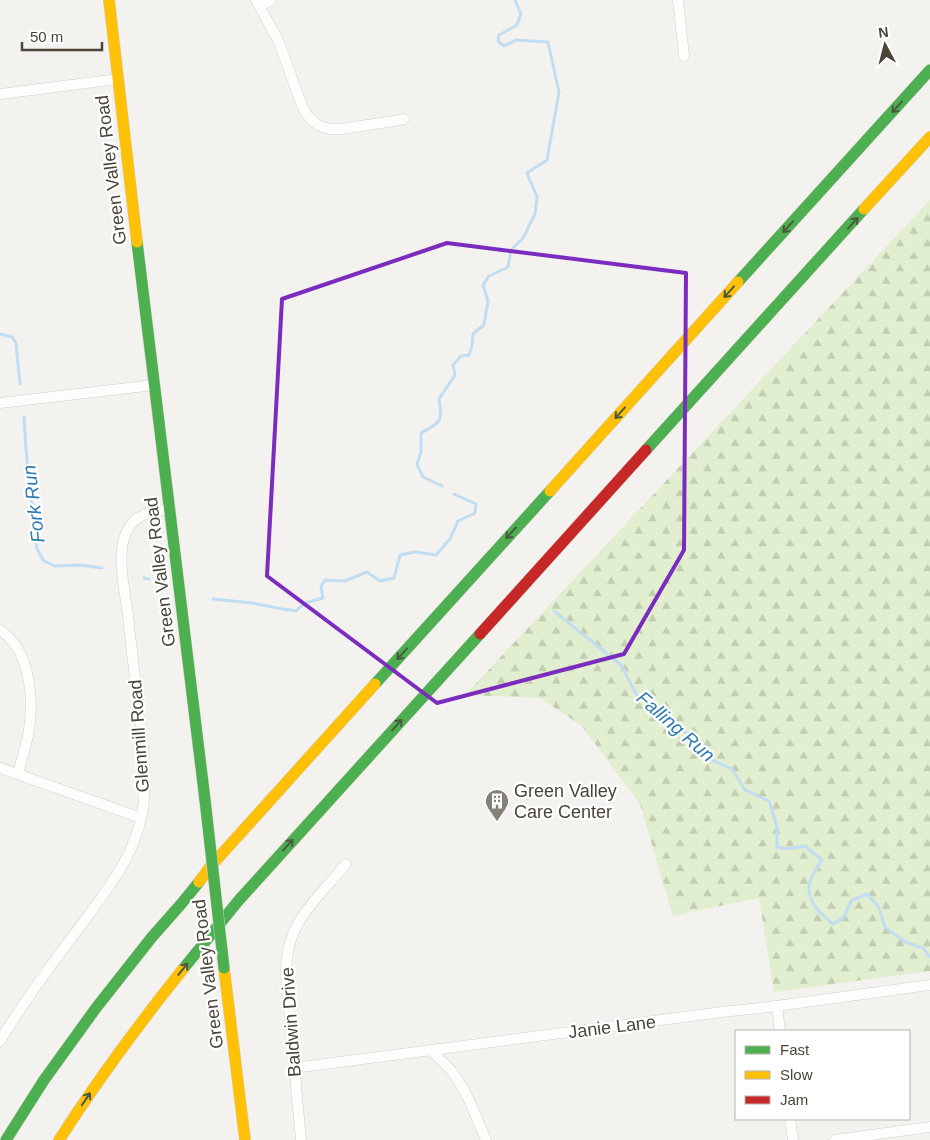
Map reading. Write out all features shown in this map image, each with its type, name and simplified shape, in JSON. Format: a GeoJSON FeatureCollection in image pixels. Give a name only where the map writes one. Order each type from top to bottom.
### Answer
{"type":"FeatureCollection","features":[{"type":"Feature","properties":{"kind":"main road","name":"Green Valley Road"},"geometry":{"type":"LineString","coordinates":[[109,0],[245,1140]]}},
{"type":"Feature","properties":{"kind":"main road"},"geometry":{"type":"LineString","coordinates":[[6,1140],[49,1073],[96,1008],[210,867],[930,70]]}},
{"type":"Feature","properties":{"kind":"main road"},"geometry":{"type":"LineString","coordinates":[[59,1140],[85,1099],[134,1031],[239,900],[930,137]]}},
{"type":"Feature","properties":{"kind":"street"},"geometry":{"type":"LineString","coordinates":[[271,0],[258,3],[279,42],[302,106],[314,122],[323,128],[339,130],[404,119]]}},
{"type":"Feature","properties":{"kind":"street"},"geometry":{"type":"LineString","coordinates":[[678,0],[684,56]]}},
{"type":"Feature","properties":{"kind":"street"},"geometry":{"type":"LineString","coordinates":[[0,94],[118,79]]}},
{"type":"Feature","properties":{"kind":"street"},"geometry":{"type":"LineString","coordinates":[[0,403],[154,385]]}},
{"type":"Feature","properties":{"kind":"street","name":"Glenmill Road"},"geometry":{"type":"LineString","coordinates":[[0,1041],[37,984],[118,872],[133,844],[141,818],[145,774],[123,573],[122,545],[130,524],[137,518],[149,512],[170,509]]}},
{"type":"Feature","properties":{"kind":"street"},"geometry":{"type":"LineString","coordinates":[[0,630],[14,643],[20,653],[29,689],[30,726],[18,774]]}},
{"type":"Feature","properties":{"kind":"street"},"geometry":{"type":"LineString","coordinates":[[0,768],[141,818]]}},
{"type":"Feature","properties":{"kind":"street","name":"Baldwin Drive"},"geometry":{"type":"LineString","coordinates":[[300,1140],[286,975],[287,951],[294,928],[308,907],[346,864]]}},
{"type":"Feature","properties":{"kind":"street","name":"Janie Lane"},"geometry":{"type":"LineString","coordinates":[[294,1068],[930,985]]}},
{"type":"Feature","properties":{"kind":"street"},"geometry":{"type":"LineString","coordinates":[[777,1006],[780,1030]]}},
{"type":"Feature","properties":{"kind":"street"},"geometry":{"type":"LineString","coordinates":[[432,1051],[452,1071],[462,1087],[486,1140]]}},
{"type":"Feature","properties":{"kind":"street"},"geometry":{"type":"LineString","coordinates":[[790,1120],[793,1140]]}},
{"type":"Feature","properties":{"kind":"street"},"geometry":{"type":"LineString","coordinates":[[835,1140],[930,1127]]}},
{"type":"Feature","properties":{"kind":"highlighted area"},"geometry":{"type":"Polygon","coordinates":[[[447,243],[686,273],[684,550],[624,654],[437,703],[267,576],[282,299],[447,243]]]}},
{"type":"Feature","properties":{"kind":"green space"},"geometry":{"type":"Polygon","coordinates":[[[930,200],[930,971],[774,992],[759,898],[673,916],[640,804],[582,726],[540,698],[465,695],[930,200]]]}},
{"type":"Feature","properties":{"kind":"waterway","name":"Falling Run"},"geometry":{"type":"LineString","coordinates":[[442,486],[423,477],[417,465],[421,451],[421,433],[439,420],[441,412],[439,399],[455,375],[453,365],[461,356],[469,355],[473,334],[484,325],[488,301],[483,285],[489,276],[508,267],[511,250],[523,238],[535,214],[537,197],[527,173],[547,160],[559,92],[548,42],[516,40],[504,46],[498,41],[499,35],[517,25],[521,14],[515,0]]}},
{"type":"Feature","properties":{"kind":"waterway","name":"Fork Run"},"geometry":{"type":"LineString","coordinates":[[0,334],[12,337],[16,343],[20,384]]}},
{"type":"Feature","properties":{"kind":"waterway","name":"Fork Run"},"geometry":{"type":"LineString","coordinates":[[24,417],[37,549],[44,561],[55,566],[80,565],[102,568]]}},
{"type":"Feature","properties":{"kind":"waterway","name":"Fork Run"},"geometry":{"type":"LineString","coordinates":[[213,599],[252,603],[296,611],[305,603],[323,598],[321,586],[325,580],[345,581],[367,572],[380,581],[394,578],[400,555],[415,552],[436,555],[450,539],[458,521],[475,513],[476,504],[454,494]]}},
{"type":"Feature","properties":{"kind":"waterway","name":"Fork Run"},"geometry":{"type":"LineString","coordinates":[[144,578],[149,579]]}},
{"type":"Feature","properties":{"kind":"waterway","name":"Falling Run"},"geometry":{"type":"LineString","coordinates":[[554,611],[621,665],[636,694],[698,742],[705,757],[732,769],[745,790],[769,801],[777,827],[777,847],[787,849],[805,846],[822,860],[811,879],[809,891],[816,908],[824,916],[833,924],[843,918],[852,900],[867,894],[878,906],[885,927],[905,942],[923,948],[930,957]]}},
{"type":"Feature","properties":{"kind":"traffic: fast"},"geometry":{"type":"LineString","coordinates":[[738,282],[930,70]]}},
{"type":"Feature","properties":{"kind":"traffic: fast"},"geometry":{"type":"LineString","coordinates":[[646,450],[864,209]]}},
{"type":"Feature","properties":{"kind":"traffic: fast"},"geometry":{"type":"LineString","coordinates":[[137,242],[205,800]]}},
{"type":"Feature","properties":{"kind":"traffic: fast"},"geometry":{"type":"LineString","coordinates":[[375,684],[550,491]]}},
{"type":"Feature","properties":{"kind":"traffic: fast"},"geometry":{"type":"LineString","coordinates":[[183,969],[239,900],[480,634]]}},
{"type":"Feature","properties":{"kind":"traffic: fast"},"geometry":{"type":"LineString","coordinates":[[205,800],[224,968]]}},
{"type":"Feature","properties":{"kind":"traffic: fast"},"geometry":{"type":"LineString","coordinates":[[6,1140],[44,1080],[96,1008],[152,937],[199,882]]}},
{"type":"Feature","properties":{"kind":"traffic: slow"},"geometry":{"type":"LineString","coordinates":[[109,0],[137,242]]}},
{"type":"Feature","properties":{"kind":"traffic: slow"},"geometry":{"type":"LineString","coordinates":[[864,209],[930,137]]}},
{"type":"Feature","properties":{"kind":"traffic: slow"},"geometry":{"type":"LineString","coordinates":[[550,491],[738,282]]}},
{"type":"Feature","properties":{"kind":"traffic: slow"},"geometry":{"type":"LineString","coordinates":[[199,882],[210,867],[375,684]]}},
{"type":"Feature","properties":{"kind":"traffic: slow"},"geometry":{"type":"LineString","coordinates":[[224,968],[245,1140]]}},
{"type":"Feature","properties":{"kind":"traffic: slow"},"geometry":{"type":"LineString","coordinates":[[59,1140],[119,1053],[183,969]]}},
{"type":"Feature","properties":{"kind":"traffic: jam"},"geometry":{"type":"LineString","coordinates":[[480,634],[646,450]]}},
{"type":"Feature","properties":{"kind":"place","name":"Green Valley Care Center"},"geometry":{"type":"Point","coordinates":[497,822]}}]}
